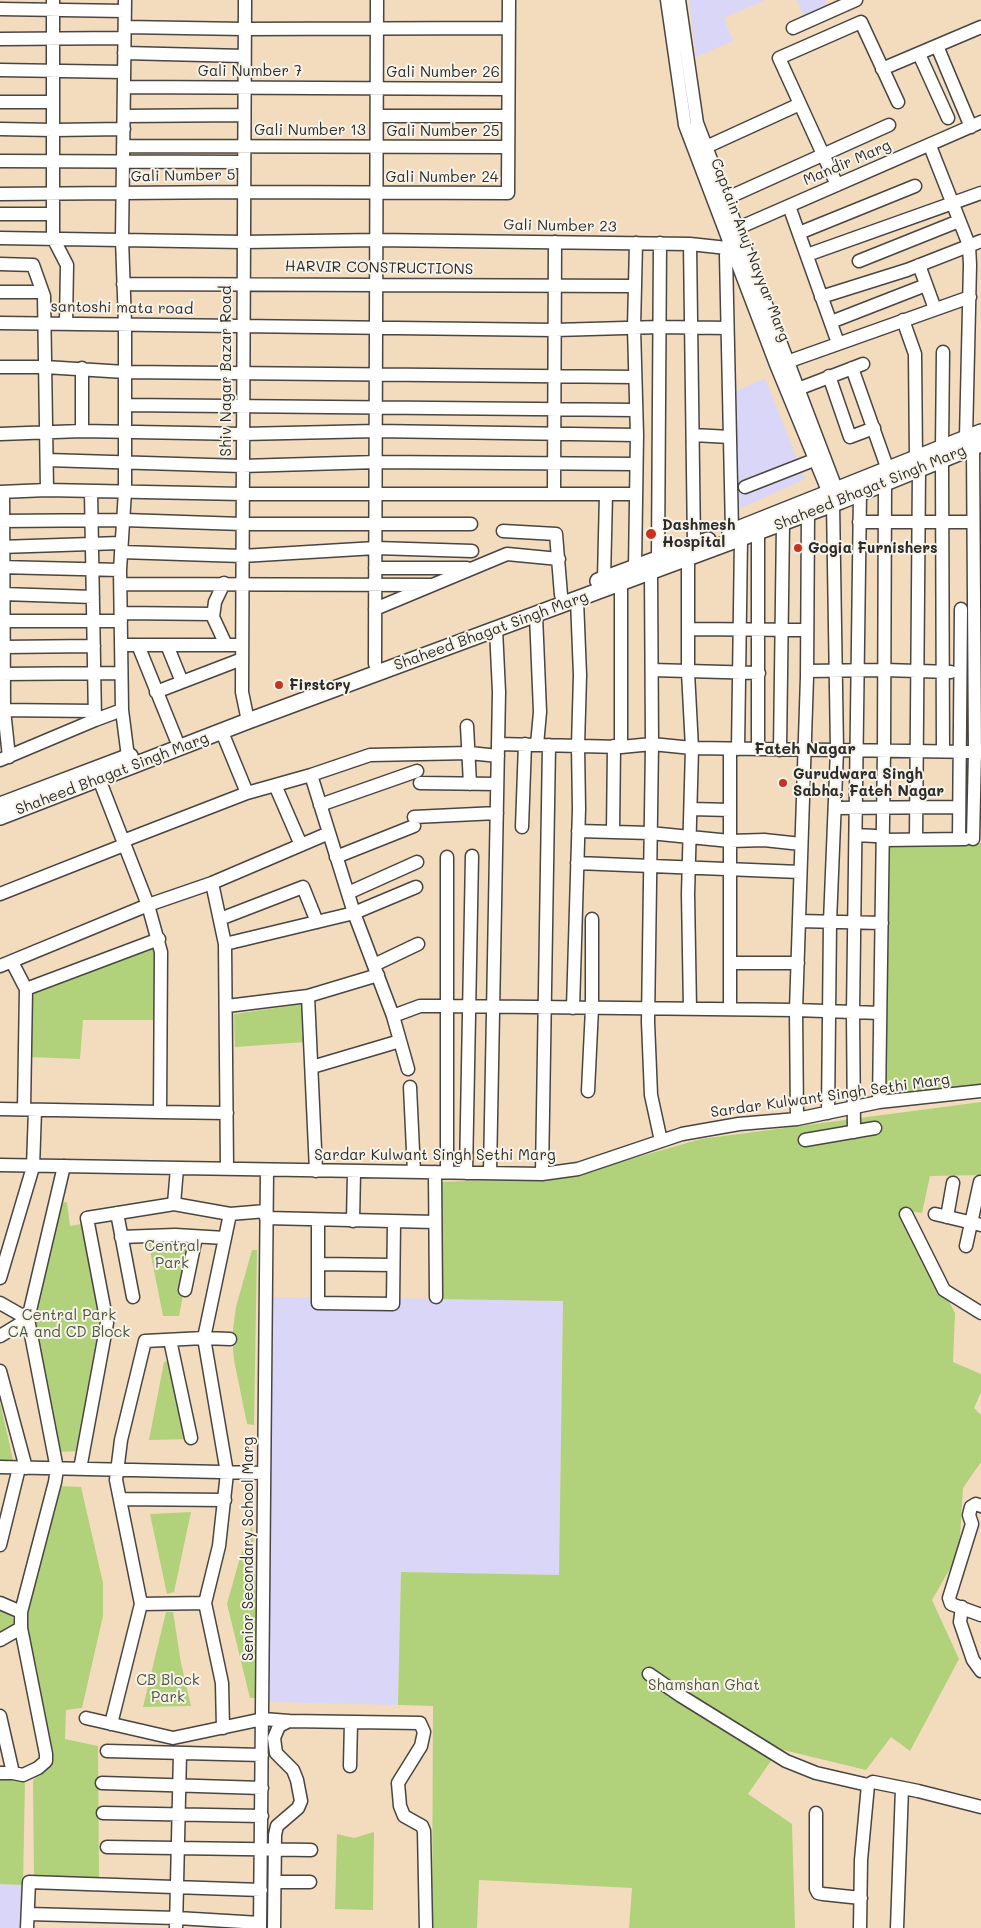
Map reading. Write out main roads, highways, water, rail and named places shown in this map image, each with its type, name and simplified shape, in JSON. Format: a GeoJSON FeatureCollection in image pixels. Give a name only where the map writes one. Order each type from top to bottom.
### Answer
{"type":"FeatureCollection","features":[{"type":"Feature","properties":{"kind":"main road","name":"Shaheed Bhagat Singh Marg"},"geometry":{"type":"LineString","coordinates":[[0,805],[176,739],[247,717],[621,584],[654,566],[973,443],[981,432]]}},
{"type":"Feature","properties":{"kind":"main road","name":"Shaheed Bhagat Singh Marg"},"geometry":{"type":"LineString","coordinates":[[737,535],[758,532],[783,523],[808,513],[835,497],[860,493],[886,476]]}},
{"type":"Feature","properties":{"kind":"main road","name":"Shaheed Bhagat Singh Marg"},"geometry":{"type":"LineString","coordinates":[[0,817],[222,732],[247,717],[375,664],[634,568],[654,566]]}},
{"type":"Feature","properties":{"kind":"place","name":"Dashmesh Hospital"},"geometry":{"type":"Point","coordinates":[651,534]}},
{"type":"Feature","properties":{"kind":"place","name":"Gogia Furnishers"},"geometry":{"type":"Point","coordinates":[798,548]}},
{"type":"Feature","properties":{"kind":"place","name":"Firstcry"},"geometry":{"type":"Point","coordinates":[279,685]}},
{"type":"Feature","properties":{"kind":"place","name":"Gurudwara Singh Sabha, Fateh Nagar"},"geometry":{"type":"Point","coordinates":[783,783]}},
{"type":"Feature","properties":{"kind":"district","name":"Fateh Nagar"},"geometry":{"type":"Point","coordinates":[805,749]}},
{"type":"Feature","properties":{"kind":"park label","name":"Central Park"},"geometry":{"type":"Point","coordinates":[172,1254]}},
{"type":"Feature","properties":{"kind":"park label","name":"Central Park CA and CD Block"},"geometry":{"type":"Point","coordinates":[69,1324]}},
{"type":"Feature","properties":{"kind":"park label","name":"Shamshan Ghat"},"geometry":{"type":"Point","coordinates":[704,1685]}},
{"type":"Feature","properties":{"kind":"park label","name":"CB Block Park"},"geometry":{"type":"Point","coordinates":[168,1688]}}]}
